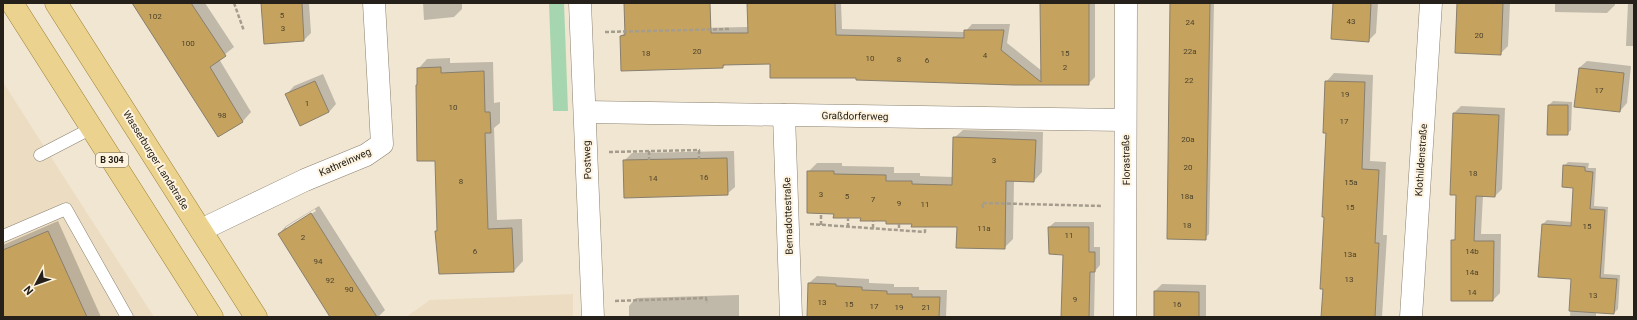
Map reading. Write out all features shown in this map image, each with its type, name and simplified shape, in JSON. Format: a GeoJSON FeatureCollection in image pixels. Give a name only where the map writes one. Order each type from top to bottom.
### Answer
{"type":"FeatureCollection","features":[{"type":"Feature","properties":{"kind":"main road","name":"B 304"},"geometry":{"type":"LineString","coordinates":[[12,3],[212,317]]}},
{"type":"Feature","properties":{"kind":"main road","name":"Wasserburger Landstraße"},"geometry":{"type":"LineString","coordinates":[[56,3],[256,317]]}},
{"type":"Feature","properties":{"kind":"street","name":"Kathreinweg"},"geometry":{"type":"LineString","coordinates":[[201,230],[305,180],[366,155],[382,144],[374,3]]}},
{"type":"Feature","properties":{"kind":"street","name":"Postweg"},"geometry":{"type":"LineString","coordinates":[[580,3],[580,33],[587,153],[593,309]]}},
{"type":"Feature","properties":{"kind":"street","name":"Florastraße"},"geometry":{"type":"LineString","coordinates":[[1125,317],[1126,3]]}},
{"type":"Feature","properties":{"kind":"street","name":"Klothildenstraße"},"geometry":{"type":"LineString","coordinates":[[1411,317],[1431,3]]}},
{"type":"Feature","properties":{"kind":"street","name":"Graßdorferweg"},"geometry":{"type":"LineString","coordinates":[[585,112],[1125,120]]}},
{"type":"Feature","properties":{"kind":"street","name":"Bernadottestraße"},"geometry":{"type":"LineString","coordinates":[[784,115],[791,317]]}},
{"type":"Feature","properties":{"kind":"lane"},"geometry":{"type":"LineString","coordinates":[[40,155],[92,128]]}},
{"type":"Feature","properties":{"kind":"lane"},"geometry":{"type":"LineString","coordinates":[[3,236],[66,209],[127,317]]}},
{"type":"Feature","properties":{"kind":"path"},"geometry":{"type":"LineString","coordinates":[[234,3],[244,31]]}},
{"type":"Feature","properties":{"kind":"path"},"geometry":{"type":"LineString","coordinates":[[580,33],[730,29]]}},
{"type":"Feature","properties":{"kind":"path"},"geometry":{"type":"LineString","coordinates":[[587,153],[699,150],[699,159]]}},
{"type":"Feature","properties":{"kind":"path"},"geometry":{"type":"LineString","coordinates":[[649,151],[649,160]]}},
{"type":"Feature","properties":{"kind":"path"},"geometry":{"type":"LineString","coordinates":[[984,208],[982,203],[1126,206]]}},
{"type":"Feature","properties":{"kind":"path"},"geometry":{"type":"LineString","coordinates":[[821,214],[821,225]]}},
{"type":"Feature","properties":{"kind":"path"},"geometry":{"type":"LineString","coordinates":[[848,218],[848,227]]}},
{"type":"Feature","properties":{"kind":"path"},"geometry":{"type":"LineString","coordinates":[[873,221],[873,228]]}},
{"type":"Feature","properties":{"kind":"path"},"geometry":{"type":"LineString","coordinates":[[788,223],[925,232],[925,227]]}},
{"type":"Feature","properties":{"kind":"path"},"geometry":{"type":"LineString","coordinates":[[898,224],[899,230]]}},
{"type":"Feature","properties":{"kind":"path"},"geometry":{"type":"LineString","coordinates":[[593,309],[654,300],[706,298],[707,303]]}},
{"type":"Feature","properties":{"kind":"shaded area"},"geometry":{"type":"Polygon","coordinates":[[[3,82],[38,137],[154,317],[3,317],[3,82]]]}},
{"type":"Feature","properties":{"kind":"shaded area"},"geometry":{"type":"Polygon","coordinates":[[[573,294],[573,317],[406,317],[430,300],[573,294]]]}},
{"type":"Feature","properties":{"kind":"green space"},"geometry":{"type":"Polygon","coordinates":[[[549,3],[564,3],[568,111],[553,111],[549,3]]]}},
{"type":"Feature","properties":{"kind":"building"},"geometry":{"type":"Polygon","coordinates":[[[132,3],[191,3],[226,56],[210,67],[243,122],[218,137],[132,3]]]}},
{"type":"Feature","properties":{"kind":"building"},"geometry":{"type":"Polygon","coordinates":[[[261,3],[302,3],[304,41],[264,44],[261,3]]]}},
{"type":"Feature","properties":{"kind":"building"},"geometry":{"type":"Polygon","coordinates":[[[624,3],[710,3],[711,33],[748,33],[747,3],[835,3],[836,35],[964,38],[964,30],[1004,30],[1001,50],[1041,82],[1040,3],[1089,3],[1089,85],[1014,85],[856,80],[856,78],[770,78],[770,64],[723,65],[723,68],[621,71],[620,36],[625,35],[624,3]]]}},
{"type":"Feature","properties":{"kind":"building"},"geometry":{"type":"Polygon","coordinates":[[[1170,3],[1210,3],[1206,240],[1167,239],[1170,3]]]}},
{"type":"Feature","properties":{"kind":"building"},"geometry":{"type":"Polygon","coordinates":[[[1333,3],[1371,3],[1369,42],[1331,39],[1333,3]]]}},
{"type":"Feature","properties":{"kind":"building"},"geometry":{"type":"Polygon","coordinates":[[[1457,3],[1503,3],[1501,55],[1455,53],[1457,3]]]}},
{"type":"Feature","properties":{"kind":"building"},"geometry":{"type":"Polygon","coordinates":[[[441,67],[441,73],[484,71],[485,112],[490,112],[491,133],[485,133],[488,229],[512,228],[514,272],[439,274],[435,231],[437,231],[435,161],[417,161],[416,85],[417,68],[441,67]]]}},
{"type":"Feature","properties":{"kind":"building"},"geometry":{"type":"Polygon","coordinates":[[[1579,68],[1624,73],[1620,112],[1574,107],[1579,68]]]}},
{"type":"Feature","properties":{"kind":"building"},"geometry":{"type":"Polygon","coordinates":[[[315,81],[329,112],[300,126],[285,94],[315,81]]]}},
{"type":"Feature","properties":{"kind":"building"},"geometry":{"type":"Polygon","coordinates":[[[1325,81],[1365,82],[1362,169],[1379,170],[1375,243],[1379,243],[1375,317],[1321,317],[1323,289],[1320,289],[1324,217],[1322,217],[1326,133],[1323,133],[1325,81]]]}},
{"type":"Feature","properties":{"kind":"building"},"geometry":{"type":"Polygon","coordinates":[[[1548,105],[1568,105],[1568,135],[1547,135],[1548,105]]]}},
{"type":"Feature","properties":{"kind":"building"},"geometry":{"type":"Polygon","coordinates":[[[1453,113],[1499,115],[1495,197],[1476,196],[1474,241],[1494,241],[1493,301],[1451,301],[1451,240],[1455,240],[1456,195],[1450,195],[1453,113]]]}},
{"type":"Feature","properties":{"kind":"building"},"geometry":{"type":"Polygon","coordinates":[[[953,137],[1036,140],[1034,182],[1006,181],[1005,249],[956,248],[957,227],[911,227],[912,224],[886,224],[886,221],[860,221],[861,218],[833,218],[834,214],[807,213],[807,171],[834,171],[834,174],[886,175],[886,181],[912,181],[912,184],[952,185],[953,137]]]}},
{"type":"Feature","properties":{"kind":"building"},"geometry":{"type":"Polygon","coordinates":[[[727,158],[728,195],[624,198],[623,160],[727,158]]]}},
{"type":"Feature","properties":{"kind":"building"},"geometry":{"type":"Polygon","coordinates":[[[1563,165],[1585,167],[1585,171],[1593,172],[1590,209],[1605,210],[1600,278],[1617,279],[1614,314],[1569,311],[1571,279],[1538,277],[1542,224],[1571,226],[1573,188],[1562,187],[1563,165]]]}},
{"type":"Feature","properties":{"kind":"building"},"geometry":{"type":"Polygon","coordinates":[[[311,213],[377,317],[330,317],[278,234],[311,213]]]}},
{"type":"Feature","properties":{"kind":"building"},"geometry":{"type":"Polygon","coordinates":[[[1048,227],[1089,227],[1089,252],[1095,252],[1095,272],[1090,272],[1089,317],[1061,317],[1063,255],[1049,254],[1048,227]]]}},
{"type":"Feature","properties":{"kind":"building"},"geometry":{"type":"Polygon","coordinates":[[[48,231],[87,317],[3,317],[3,250],[48,231]]]}},
{"type":"Feature","properties":{"kind":"building"},"geometry":{"type":"Polygon","coordinates":[[[808,283],[862,287],[862,290],[887,291],[887,294],[912,294],[912,297],[940,297],[939,317],[807,317],[808,283]]]}},
{"type":"Feature","properties":{"kind":"building"},"geometry":{"type":"Polygon","coordinates":[[[1154,291],[1199,292],[1199,317],[1154,317],[1154,291]]]}}]}
